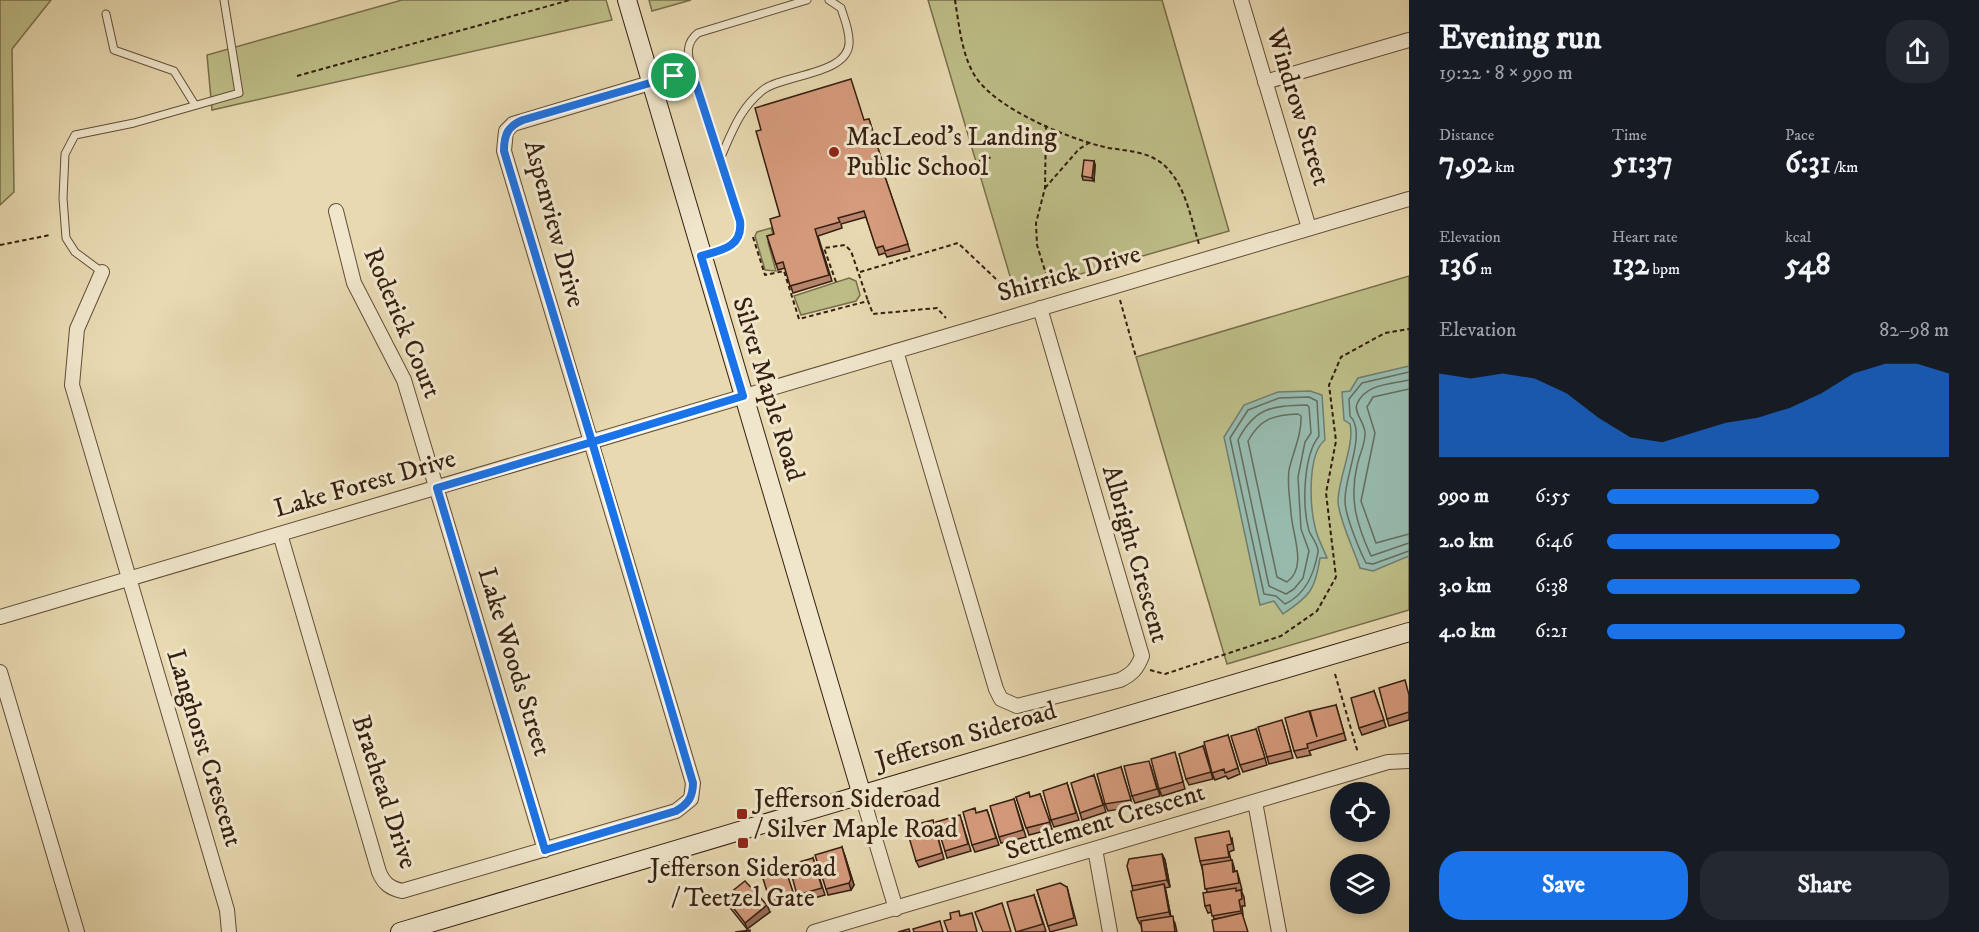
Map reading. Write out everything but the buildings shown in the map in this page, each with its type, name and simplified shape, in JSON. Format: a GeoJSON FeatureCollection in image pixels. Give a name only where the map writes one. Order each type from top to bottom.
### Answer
{"type":"FeatureCollection","features":[{"type":"Feature","properties":{"kind":"street","name":"Silver Maple Road"},"geometry":{"type":"LineString","coordinates":[[627,0],[861,792]]}},
{"type":"Feature","properties":{"kind":"street","name":"Windrow Street"},"geometry":{"type":"LineString","coordinates":[[1241,0],[1309,228]]}},
{"type":"Feature","properties":{"kind":"street"},"geometry":{"type":"LineString","coordinates":[[1265,82],[1409,40]]}},
{"type":"Feature","properties":{"kind":"street","name":"Aspenview Drive"},"geometry":{"type":"LineString","coordinates":[[592,442],[506,157],[504,140],[513,124],[523,120],[650,83]]}},
{"type":"Feature","properties":{"kind":"street","name":"Shirrick Drive"},"geometry":{"type":"LineString","coordinates":[[743,396],[1409,199]]}},
{"type":"Feature","properties":{"kind":"street","name":"Roderick Court"},"geometry":{"type":"LineString","coordinates":[[336,211],[354,282],[404,380],[437,488]]}},
{"type":"Feature","properties":{"kind":"street","name":"Langhorst Crescent"},"geometry":{"type":"LineString","coordinates":[[102,272],[77,329],[72,385],[227,910],[229,932]]}},
{"type":"Feature","properties":{"kind":"street","name":"Albright Crescent"},"geometry":{"type":"LineString","coordinates":[[896,351],[996,689],[1001,699],[1017,706],[1120,680],[1138,667],[1142,656],[1040,308]]}},
{"type":"Feature","properties":{"kind":"street","name":"Lake Forest Drive"},"geometry":{"type":"LineString","coordinates":[[0,617],[743,396]]}},
{"type":"Feature","properties":{"kind":"street","name":"Braehead Drive"},"geometry":{"type":"LineString","coordinates":[[280,534],[383,882],[391,889],[402,891],[545,850],[676,811],[685,806],[693,791],[693,783],[592,442]]}},
{"type":"Feature","properties":{"kind":"street","name":"Lake Woods Street"},"geometry":{"type":"LineString","coordinates":[[437,488],[545,850]]}},
{"type":"Feature","properties":{"kind":"street","name":"Jefferson Sideroad"},"geometry":{"type":"LineString","coordinates":[[400,932],[861,792],[1055,738],[1409,632]]}},
{"type":"Feature","properties":{"kind":"street"},"geometry":{"type":"LineString","coordinates":[[0,672],[77,932]]}},
{"type":"Feature","properties":{"kind":"street","name":"Settlement Crescent"},"geometry":{"type":"LineString","coordinates":[[814,932],[1388,762],[1409,762]]}},
{"type":"Feature","properties":{"kind":"street"},"geometry":{"type":"LineString","coordinates":[[861,792],[896,909]]}},
{"type":"Feature","properties":{"kind":"street"},"geometry":{"type":"LineString","coordinates":[[1255,802],[1279,932]]}},
{"type":"Feature","properties":{"kind":"street"},"geometry":{"type":"LineString","coordinates":[[1095,849],[1110,932]]}},
{"type":"Feature","properties":{"kind":"lane"},"geometry":{"type":"LineString","coordinates":[[102,272],[75,252],[66,238],[63,198],[65,154],[75,135],[239,93],[224,0]]}},
{"type":"Feature","properties":{"kind":"lane"},"geometry":{"type":"LineString","coordinates":[[701,256],[734,244],[741,230],[693,75],[687,50],[690,39],[698,33],[807,0]]}},
{"type":"Feature","properties":{"kind":"lane"},"geometry":{"type":"LineString","coordinates":[[720,159],[742,109],[765,88],[835,65],[844,56],[850,42],[841,8],[829,0]]}},
{"type":"Feature","properties":{"kind":"lane"},"geometry":{"type":"LineString","coordinates":[[106,14],[114,50],[174,71],[195,105]]}},
{"type":"Feature","properties":{"kind":"lane"},"geometry":{"type":"LineString","coordinates":[[650,83],[693,75]]}},
{"type":"Feature","properties":{"kind":"path"},"geometry":{"type":"LineString","coordinates":[[297,76],[570,0]]}},
{"type":"Feature","properties":{"kind":"path"},"geometry":{"type":"LineString","coordinates":[[955,0],[963,43],[977,78],[1007,105],[1046,125],[1090,142],[1142,152],[1167,168],[1184,193],[1198,244]]}},
{"type":"Feature","properties":{"kind":"path"},"geometry":{"type":"LineString","coordinates":[[1046,125],[1045,188],[1036,223],[1037,245],[1050,288]]}},
{"type":"Feature","properties":{"kind":"path"},"geometry":{"type":"LineString","coordinates":[[1045,188],[1079,148],[1090,142]]}},
{"type":"Feature","properties":{"kind":"path"},"geometry":{"type":"LineString","coordinates":[[936,174],[992,157]]}},
{"type":"Feature","properties":{"kind":"path"},"geometry":{"type":"LineString","coordinates":[[0,245],[50,235]]}},
{"type":"Feature","properties":{"kind":"path"},"geometry":{"type":"LineString","coordinates":[[753,237],[765,275],[784,271],[799,319],[868,301]]}},
{"type":"Feature","properties":{"kind":"path"},"geometry":{"type":"LineString","coordinates":[[860,272],[958,243],[1015,297]]}},
{"type":"Feature","properties":{"kind":"path"},"geometry":{"type":"LineString","coordinates":[[836,282],[824,248],[845,245],[852,251],[873,314],[937,308],[946,318]]}},
{"type":"Feature","properties":{"kind":"path"},"geometry":{"type":"LineString","coordinates":[[1116,286],[1136,357]]}},
{"type":"Feature","properties":{"kind":"path"},"geometry":{"type":"LineString","coordinates":[[1150,670],[1165,674],[1281,636],[1317,611],[1336,577],[1326,493],[1336,441],[1329,385],[1341,357],[1385,333],[1409,329]]}},
{"type":"Feature","properties":{"kind":"path"},"geometry":{"type":"LineString","coordinates":[[1335,674],[1358,753]]}},
{"type":"Feature","properties":{"kind":"green space"},"geometry":{"type":"Polygon","coordinates":[[[0,0],[51,0],[12,49],[14,192],[0,205],[0,0]]]}},
{"type":"Feature","properties":{"kind":"green space"},"geometry":{"type":"Polygon","coordinates":[[[402,0],[606,0],[612,20],[212,110],[207,55],[402,0]]]}},
{"type":"Feature","properties":{"kind":"green space"},"geometry":{"type":"Polygon","coordinates":[[[649,0],[691,0],[652,11],[649,0]]]}},
{"type":"Feature","properties":{"kind":"green space"},"geometry":{"type":"Polygon","coordinates":[[[928,0],[1162,0],[1229,231],[1015,293],[928,0]]]}},
{"type":"Feature","properties":{"kind":"green space"},"geometry":{"type":"Polygon","coordinates":[[[771,228],[775,240],[768,242],[776,271],[765,270],[755,236],[757,232],[771,228]]]}},
{"type":"Feature","properties":{"kind":"green space"},"geometry":{"type":"Polygon","coordinates":[[[1409,276],[1409,610],[1227,664],[1136,357],[1409,276]]]}},
{"type":"Feature","properties":{"kind":"green space"},"geometry":{"type":"Polygon","coordinates":[[[849,278],[856,281],[860,295],[856,301],[801,315],[794,296],[849,278]]]}},
{"type":"Feature","properties":{"kind":"water"},"geometry":{"type":"Polygon","coordinates":[[[1409,366],[1409,556],[1373,571],[1360,568],[1339,509],[1339,493],[1351,432],[1350,424],[1344,420],[1342,392],[1350,391],[1358,378],[1409,366]]]}},
{"type":"Feature","properties":{"kind":"water"},"geometry":{"type":"Polygon","coordinates":[[[1310,391],[1322,395],[1325,440],[1315,457],[1311,494],[1316,531],[1327,558],[1320,558],[1316,578],[1310,591],[1283,614],[1274,601],[1260,605],[1224,437],[1244,405],[1278,392],[1310,391]]]}},
{"type":"Feature","properties":{"kind":"place","name":"MacLeod's Landing Public School"},"geometry":{"type":"Point","coordinates":[834,152]}},
{"type":"Feature","properties":{"kind":"place","name":"Jefferson Sideroad / Silver Maple Road"},"geometry":{"type":"Point","coordinates":[742,814]}},
{"type":"Feature","properties":{"kind":"place","name":"Jefferson Sideroad / Teetzel Gate"},"geometry":{"type":"Point","coordinates":[743,843]}},
{"type":"Feature","properties":{"kind":"route"},"geometry":{"type":"LineString","coordinates":[[674,76],[523,120],[513,124],[507,131],[504,151],[592,442],[437,488],[545,850],[676,811],[691,799],[693,791],[693,783],[592,442],[743,396],[701,256],[734,244],[739,238],[740,221],[693,75],[674,76]]}}]}
